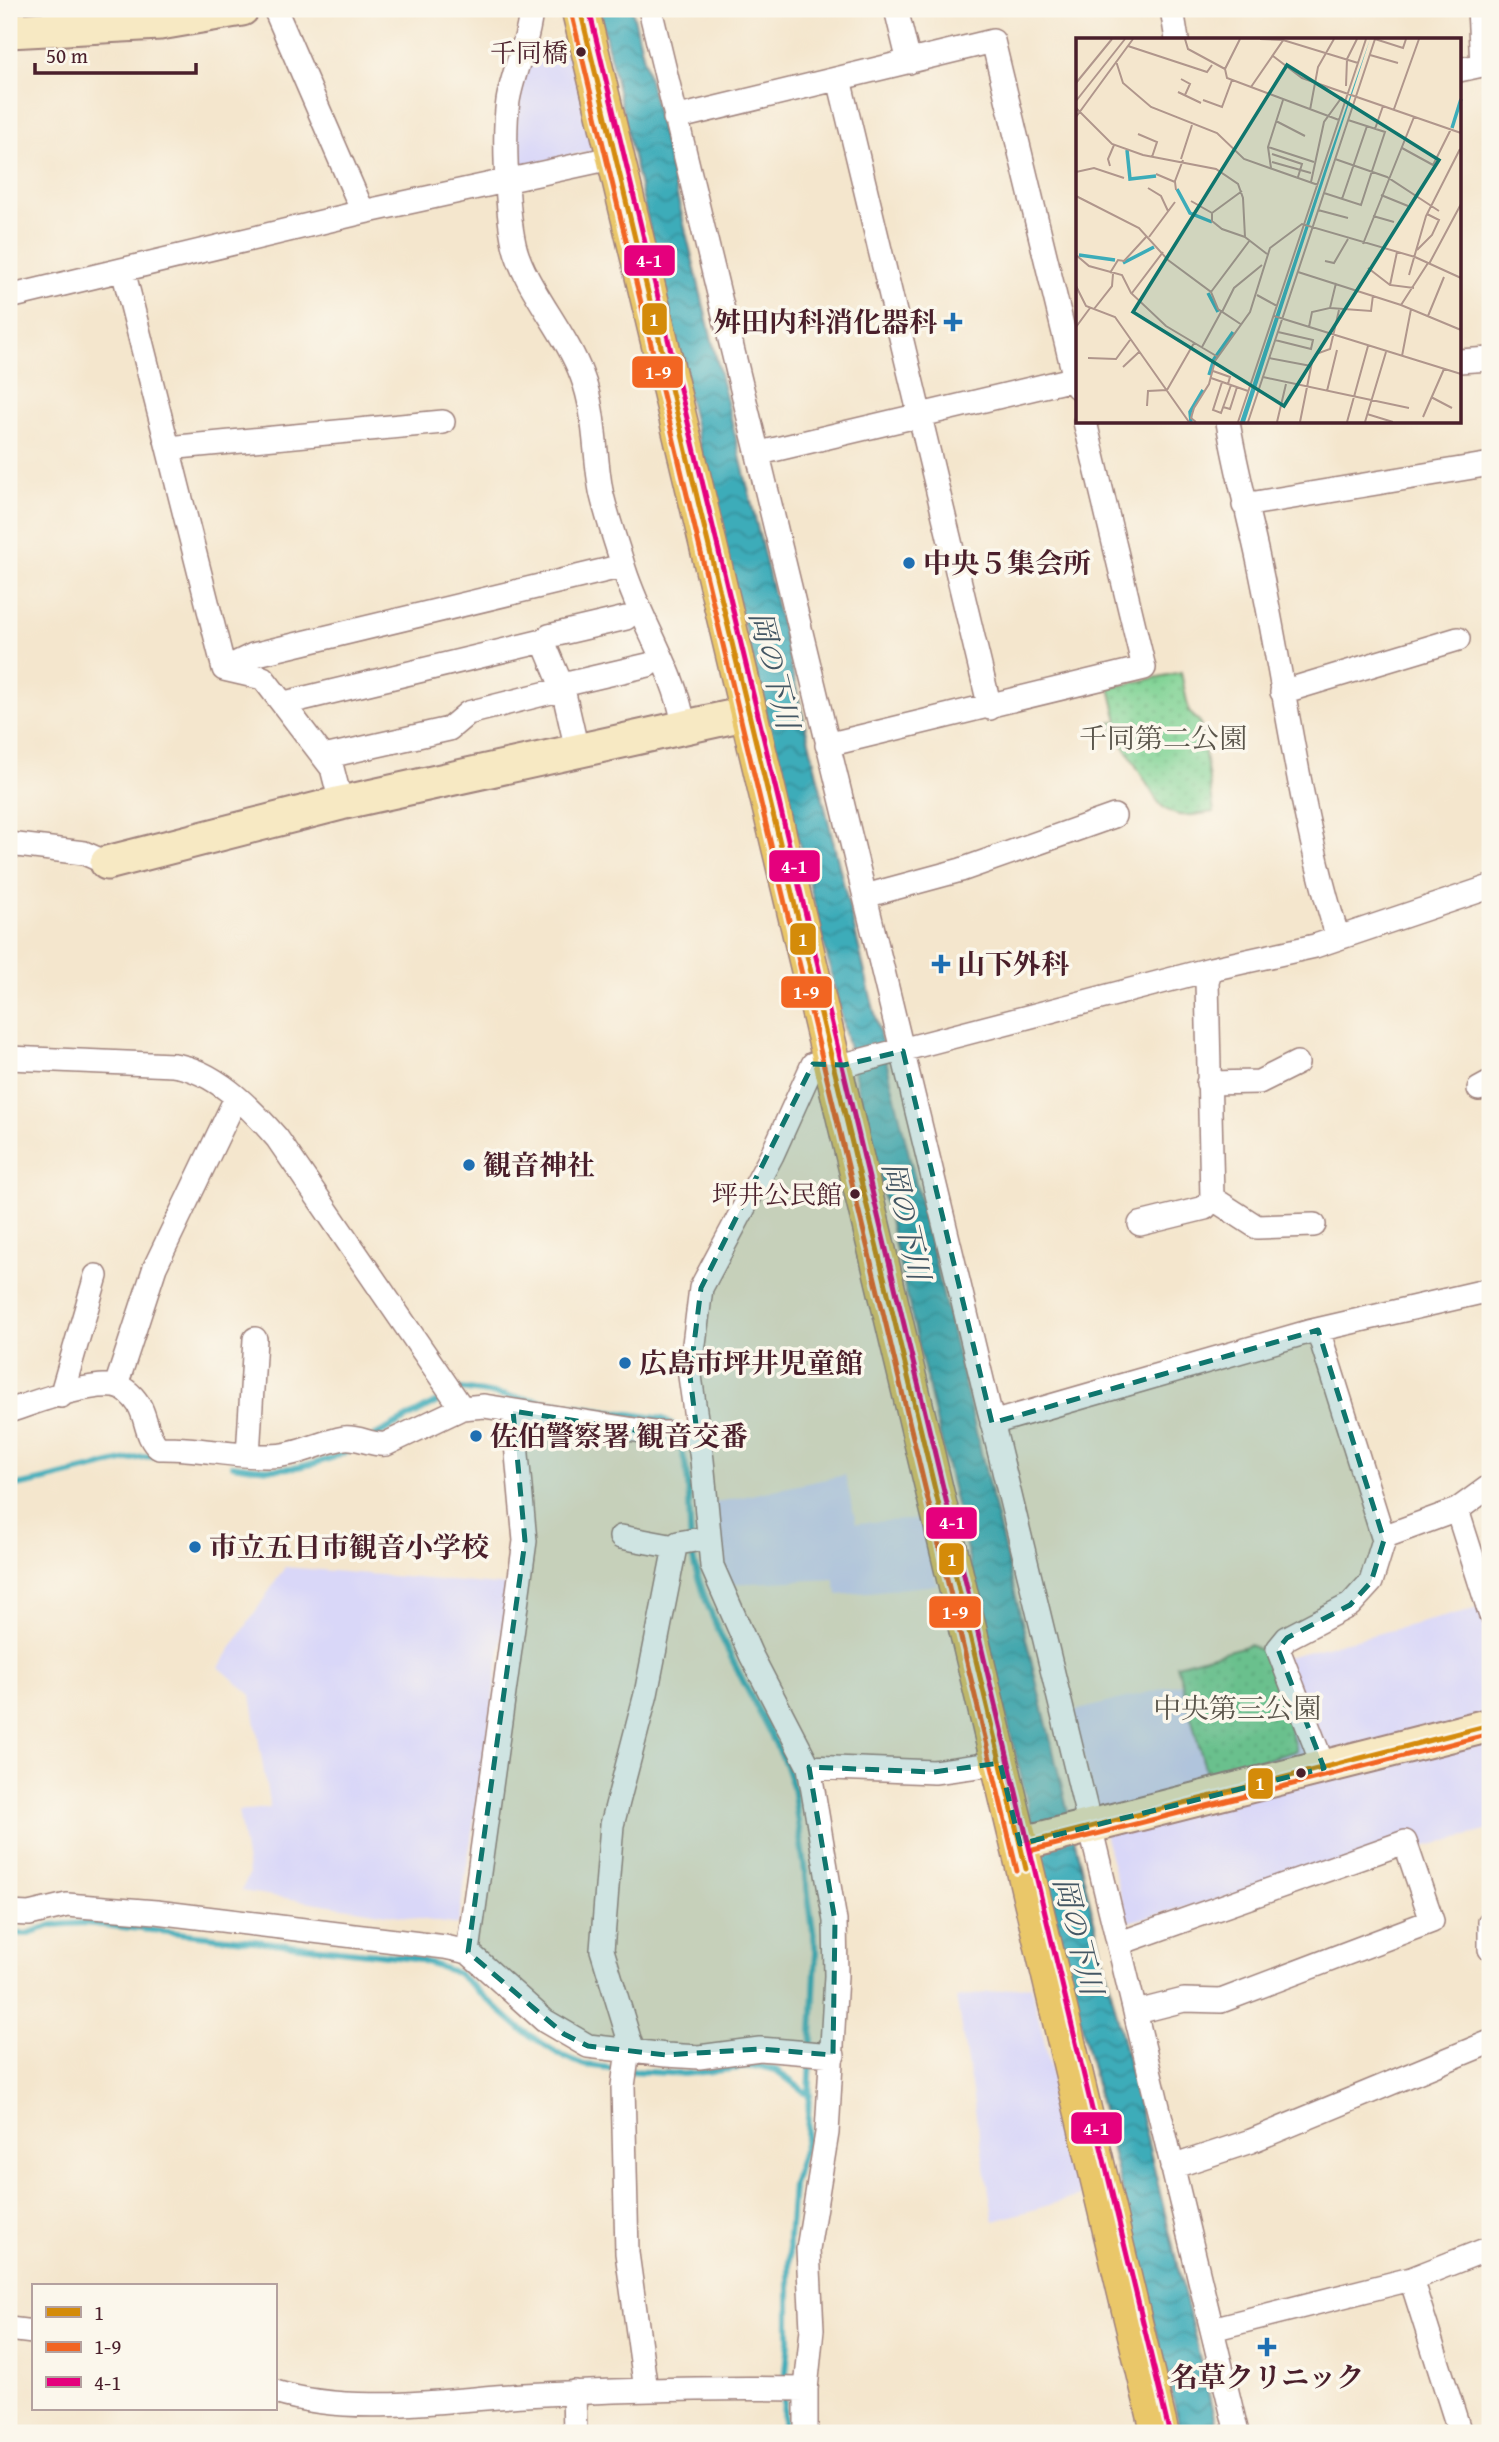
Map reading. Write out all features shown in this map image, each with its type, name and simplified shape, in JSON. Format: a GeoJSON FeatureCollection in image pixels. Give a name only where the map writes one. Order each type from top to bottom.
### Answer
{"type":"FeatureCollection","features":[{"type":"Feature","properties":{"kind":"main road"},"geometry":{"type":"LineString","coordinates":[[580,9],[749,713],[837,1064],[1000,1763],[1026,1843],[1160,2433]]}},
{"type":"Feature","properties":{"kind":"street"},"geometry":{"type":"LineString","coordinates":[[9,31],[160,23],[242,9]]}},
{"type":"Feature","properties":{"kind":"street"},"geometry":{"type":"LineString","coordinates":[[275,9],[363,212]]}},
{"type":"Feature","properties":{"kind":"street"},"geometry":{"type":"LineString","coordinates":[[531,9],[530,23],[508,101],[506,126],[513,243],[520,264],[561,330],[582,376],[590,405],[602,494],[623,566],[680,699],[684,725]]}},
{"type":"Feature","properties":{"kind":"street"},"geometry":{"type":"LineString","coordinates":[[650,9],[760,453],[827,745],[865,896],[898,1052],[992,1423],[1085,1829],[1120,1943],[1237,2433]]}},
{"type":"Feature","properties":{"kind":"street"},"geometry":{"type":"LineString","coordinates":[[896,9],[909,62]]}},
{"type":"Feature","properties":{"kind":"street"},"geometry":{"type":"LineString","coordinates":[[1172,9],[1177,38]]}},
{"type":"Feature","properties":{"kind":"street"},"geometry":{"type":"LineString","coordinates":[[1460,70],[1482,65],[1479,9]]}},
{"type":"Feature","properties":{"kind":"street"},"geometry":{"type":"LineString","coordinates":[[675,118],[993,41],[1076,377]]}},
{"type":"Feature","properties":{"kind":"street"},"geometry":{"type":"LineString","coordinates":[[839,79],[990,708]]}},
{"type":"Feature","properties":{"kind":"street"},"geometry":{"type":"LineString","coordinates":[[9,298],[363,212],[616,157]]}},
{"type":"Feature","properties":{"kind":"street"},"geometry":{"type":"LineString","coordinates":[[123,270],[224,670]]}},
{"type":"Feature","properties":{"kind":"street"},"geometry":{"type":"LineString","coordinates":[[1460,361],[1490,359]]}},
{"type":"Feature","properties":{"kind":"street"},"geometry":{"type":"LineString","coordinates":[[760,453],[920,414],[1076,381]]}},
{"type":"Feature","properties":{"kind":"street"},"geometry":{"type":"LineString","coordinates":[[168,448],[443,422]]}},
{"type":"Feature","properties":{"kind":"street"},"geometry":{"type":"LineString","coordinates":[[827,745],[990,708],[1144,668],[1085,424]]}},
{"type":"Feature","properties":{"kind":"street"},"geometry":{"type":"LineString","coordinates":[[1228,424],[1244,505],[1260,567],[1282,692],[1324,893],[1338,938]]}},
{"type":"Feature","properties":{"kind":"street"},"geometry":{"type":"LineString","coordinates":[[1244,505],[1485,465]]}},
{"type":"Feature","properties":{"kind":"street"},"geometry":{"type":"LineString","coordinates":[[224,670],[253,654],[623,566]]}},
{"type":"Feature","properties":{"kind":"street"},"geometry":{"type":"LineString","coordinates":[[285,703],[626,618]]}},
{"type":"Feature","properties":{"kind":"street"},"geometry":{"type":"LineString","coordinates":[[1282,692],[1458,639]]}},
{"type":"Feature","properties":{"kind":"street"},"geometry":{"type":"LineString","coordinates":[[542,641],[563,689],[578,750]]}},
{"type":"Feature","properties":{"kind":"street"},"geometry":{"type":"LineString","coordinates":[[324,757],[449,729],[468,713],[563,689],[571,683],[648,665]]}},
{"type":"Feature","properties":{"kind":"street"},"geometry":{"type":"LineString","coordinates":[[224,670],[263,678],[285,703],[332,768],[341,803]]}},
{"type":"Feature","properties":{"kind":"street"},"geometry":{"type":"LineString","coordinates":[[9,844],[84,853],[107,863],[341,803],[684,725],[749,713]]}},
{"type":"Feature","properties":{"kind":"street"},"geometry":{"type":"LineString","coordinates":[[865,896],[961,870],[1114,816]]}},
{"type":"Feature","properties":{"kind":"street"},"geometry":{"type":"LineString","coordinates":[[806,2433],[802,2389],[812,2329],[808,2249],[827,2133],[835,1921],[809,1767],[718,1585],[706,1538],[702,1460],[685,1433],[701,1288],[772,1155],[813,1064],[837,1064],[898,1052],[1210,969],[1315,946],[1490,887]]}},
{"type":"Feature","properties":{"kind":"street"},"geometry":{"type":"LineString","coordinates":[[1139,1224],[1205,1208],[1212,1198],[1207,981],[1210,969]]}},
{"type":"Feature","properties":{"kind":"street"},"geometry":{"type":"LineString","coordinates":[[9,1058],[190,1067],[209,1076],[260,1119],[277,1138],[455,1399],[513,1411],[685,1433]]}},
{"type":"Feature","properties":{"kind":"street"},"geometry":{"type":"LineString","coordinates":[[1208,1083],[1259,1082],[1297,1063]]}},
{"type":"Feature","properties":{"kind":"street"},"geometry":{"type":"LineString","coordinates":[[116,1386],[155,1267],[236,1098]]}},
{"type":"Feature","properties":{"kind":"street"},"geometry":{"type":"LineString","coordinates":[[1212,1198],[1257,1227],[1314,1225]]}},
{"type":"Feature","properties":{"kind":"street"},"geometry":{"type":"LineString","coordinates":[[61,1396],[96,1276]]}},
{"type":"Feature","properties":{"kind":"street"},"geometry":{"type":"LineString","coordinates":[[992,1423],[1318,1330],[1490,1290]]}},
{"type":"Feature","properties":{"kind":"street"},"geometry":{"type":"LineString","coordinates":[[1318,1330],[1383,1536],[1377,1568],[1371,1582],[1350,1605],[1287,1638],[1278,1649],[1324,1768]]}},
{"type":"Feature","properties":{"kind":"street"},"geometry":{"type":"LineString","coordinates":[[248,1455],[255,1339]]}},
{"type":"Feature","properties":{"kind":"street"},"geometry":{"type":"LineString","coordinates":[[9,1411],[98,1386],[116,1386],[132,1394],[142,1410],[153,1444],[159,1448],[195,1447],[248,1455],[295,1454],[343,1438],[376,1446],[455,1399]]}},
{"type":"Feature","properties":{"kind":"street"},"geometry":{"type":"LineString","coordinates":[[468,1952],[525,1541],[513,1411]]}},
{"type":"Feature","properties":{"kind":"street"},"geometry":{"type":"LineString","coordinates":[[1383,1536],[1457,1510],[1490,1486]]}},
{"type":"Feature","properties":{"kind":"street"},"geometry":{"type":"LineString","coordinates":[[1457,1510],[1490,1613]]}},
{"type":"Feature","properties":{"kind":"street"},"geometry":{"type":"LineString","coordinates":[[621,1537],[677,1545],[706,1538]]}},
{"type":"Feature","properties":{"kind":"street"},"geometry":{"type":"LineString","coordinates":[[646,2390],[627,2253],[628,2061],[602,1950],[612,1825],[646,1694],[677,1545]]}},
{"type":"Feature","properties":{"kind":"street"},"geometry":{"type":"LineString","coordinates":[[1026,1843],[1490,1725]]}},
{"type":"Feature","properties":{"kind":"street"},"geometry":{"type":"LineString","coordinates":[[809,1767],[934,1772],[1000,1763]]}},
{"type":"Feature","properties":{"kind":"street"},"geometry":{"type":"LineString","coordinates":[[1120,1943],[1405,1842],[1432,1920],[1221,2001],[1184,2000],[1137,2012]]}},
{"type":"Feature","properties":{"kind":"street"},"geometry":{"type":"LineString","coordinates":[[9,1913],[29,1914],[67,1905],[428,1944],[468,1952],[503,1986],[564,2034],[628,2061],[699,2057],[760,2049],[830,2055]]}},
{"type":"Feature","properties":{"kind":"street"},"geometry":{"type":"LineString","coordinates":[[1490,1922],[1490,1949]]}},
{"type":"Feature","properties":{"kind":"street"},"geometry":{"type":"LineString","coordinates":[[1172,2167],[1251,2141],[1490,2042]]}},
{"type":"Feature","properties":{"kind":"street"},"geometry":{"type":"LineString","coordinates":[[1212,2329],[1411,2279],[1490,2248]]}},
{"type":"Feature","properties":{"kind":"street"},"geometry":{"type":"LineString","coordinates":[[1411,2279],[1460,2433]]}},
{"type":"Feature","properties":{"kind":"street"},"geometry":{"type":"LineString","coordinates":[[9,2329],[32,2332]]}},
{"type":"Feature","properties":{"kind":"street"},"geometry":{"type":"LineString","coordinates":[[276,2392],[301,2399],[381,2403],[574,2392],[802,2389]]}},
{"type":"Feature","properties":{"kind":"street"},"geometry":{"type":"LineString","coordinates":[[574,2392],[575,2433]]}},
{"type":"Feature","properties":{"kind":"highlighted area"},"geometry":{"type":"Polygon","coordinates":[[[903,1051],[992,1423],[1318,1330],[1384,1540],[1371,1582],[1350,1605],[1287,1638],[1278,1649],[1324,1768],[1020,1844],[1000,1763],[934,1772],[809,1767],[835,1921],[833,2055],[760,2049],[666,2055],[588,2046],[564,2034],[468,1952],[525,1541],[513,1411],[654,1433],[697,1433],[690,1376],[701,1288],[813,1064],[844,1065],[903,1051]]]}},
{"type":"Feature","properties":{"kind":"shaded area"},"geometry":{"type":"Polygon","coordinates":[[[570,40],[596,150],[517,167],[516,129],[521,79],[531,49],[570,40]]]}},
{"type":"Feature","properties":{"kind":"shaded area"},"geometry":{"type":"Polygon","coordinates":[[[845,1475],[856,1523],[921,1519],[937,1585],[838,1595],[834,1579],[727,1584],[718,1559],[714,1503],[845,1475]]]}},
{"type":"Feature","properties":{"kind":"shaded area"},"geometry":{"type":"Polygon","coordinates":[[[285,1567],[510,1586],[458,1925],[241,1891],[249,1875],[238,1811],[270,1808],[251,1695],[219,1667],[285,1567]]]}},
{"type":"Feature","properties":{"kind":"shaded area"},"geometry":{"type":"Polygon","coordinates":[[[1490,1605],[1490,1830],[1128,1922],[1071,1712],[1490,1605]]]}},
{"type":"Feature","properties":{"kind":"shaded area"},"geometry":{"type":"Polygon","coordinates":[[[1031,1985],[1080,2196],[994,2221],[956,1998],[1031,1985]]]}},
{"type":"Feature","properties":{"kind":"green space","name":"千同第二公園"},"geometry":{"type":"Polygon","coordinates":[[[1181,672],[1189,712],[1200,722],[1214,812],[1182,815],[1162,806],[1110,723],[1118,721],[1110,688],[1181,672]]]}},
{"type":"Feature","properties":{"kind":"green space","name":"中央第三公園"},"geometry":{"type":"Polygon","coordinates":[[[1249,1645],[1270,1655],[1296,1751],[1207,1776],[1177,1665],[1249,1645]]]}},
{"type":"Feature","properties":{"kind":"water","name":"岡の下川"},"geometry":{"type":"Polygon","coordinates":[[[599,9],[632,9],[1218,2433],[1181,2433],[995,1670],[820,926],[715,512],[599,9]]]}},
{"type":"Feature","properties":{"kind":"waterway"},"geometry":{"type":"LineString","coordinates":[[376,1435],[461,1389],[663,1419],[672,1425]]}},
{"type":"Feature","properties":{"kind":"waterway"},"geometry":{"type":"LineString","coordinates":[[677,1438],[687,1472],[691,1540],[697,1574],[715,1622],[785,1763],[793,1787],[816,1952],[807,2137],[793,2185],[789,2239],[789,2341],[785,2383]]}},
{"type":"Feature","properties":{"kind":"waterway"},"geometry":{"type":"LineString","coordinates":[[233,1465],[266,1469],[297,1467],[327,1460],[357,1446]]}},
{"type":"Feature","properties":{"kind":"waterway"},"geometry":{"type":"LineString","coordinates":[[9,1487],[157,1455]]}},
{"type":"Feature","properties":{"kind":"waterway"},"geometry":{"type":"LineString","coordinates":[[9,1933],[26,1934],[53,1925],[84,1923],[415,1958],[457,1973],[522,2030],[560,2055],[584,2065],[619,2069]]}},
{"type":"Feature","properties":{"kind":"waterway"},"geometry":{"type":"LineString","coordinates":[[630,2071],[684,2074],[760,2066],[776,2070],[810,2096]]}},
{"type":"Feature","properties":{"kind":"waterway"},"geometry":{"type":"LineString","coordinates":[[783,2433],[784,2393]]}},
{"type":"Feature","properties":{"kind":"transit line","name":"1"},"geometry":{"type":"LineString","coordinates":[[580,9],[1026,1869]]}},
{"type":"Feature","properties":{"kind":"transit line","name":"4-1"},"geometry":{"type":"LineString","coordinates":[[589,9],[1169,2431]]}},
{"type":"Feature","properties":{"kind":"transit line","name":"1-9"},"geometry":{"type":"LineString","coordinates":[[571,11],[1017,1871]]}},
{"type":"Feature","properties":{"kind":"transit line","name":"1"},"geometry":{"type":"LineString","coordinates":[[1031,1842],[1490,1725]]}},
{"type":"Feature","properties":{"kind":"transit line","name":"1-9"},"geometry":{"type":"LineString","coordinates":[[1033,1850],[1490,1734]]}},
{"type":"Feature","properties":{"kind":"place","name":"千同橋"},"geometry":{"type":"Point","coordinates":[581,52]}},
{"type":"Feature","properties":{"kind":"place","name":"舛田内科消化器科"},"geometry":{"type":"Point","coordinates":[953,322]}},
{"type":"Feature","properties":{"kind":"place","name":"中央５集会所"},"geometry":{"type":"Point","coordinates":[909,563]}},
{"type":"Feature","properties":{"kind":"place","name":"山下外科"},"geometry":{"type":"Point","coordinates":[941,964]}},
{"type":"Feature","properties":{"kind":"place","name":"観音神社"},"geometry":{"type":"Point","coordinates":[469,1165]}},
{"type":"Feature","properties":{"kind":"place","name":"坪井公民館"},"geometry":{"type":"Point","coordinates":[855,1194]}},
{"type":"Feature","properties":{"kind":"place","name":"広島市坪井児童館"},"geometry":{"type":"Point","coordinates":[625,1363]}},
{"type":"Feature","properties":{"kind":"place","name":"佐伯警察署 観音交番"},"geometry":{"type":"Point","coordinates":[476,1436]}},
{"type":"Feature","properties":{"kind":"place","name":"市立五日市観音小学校"},"geometry":{"type":"Point","coordinates":[195,1547]}},
{"type":"Feature","properties":{"kind":"place","name":"名草クリニック"},"geometry":{"type":"Point","coordinates":[1267,2347]}}]}
